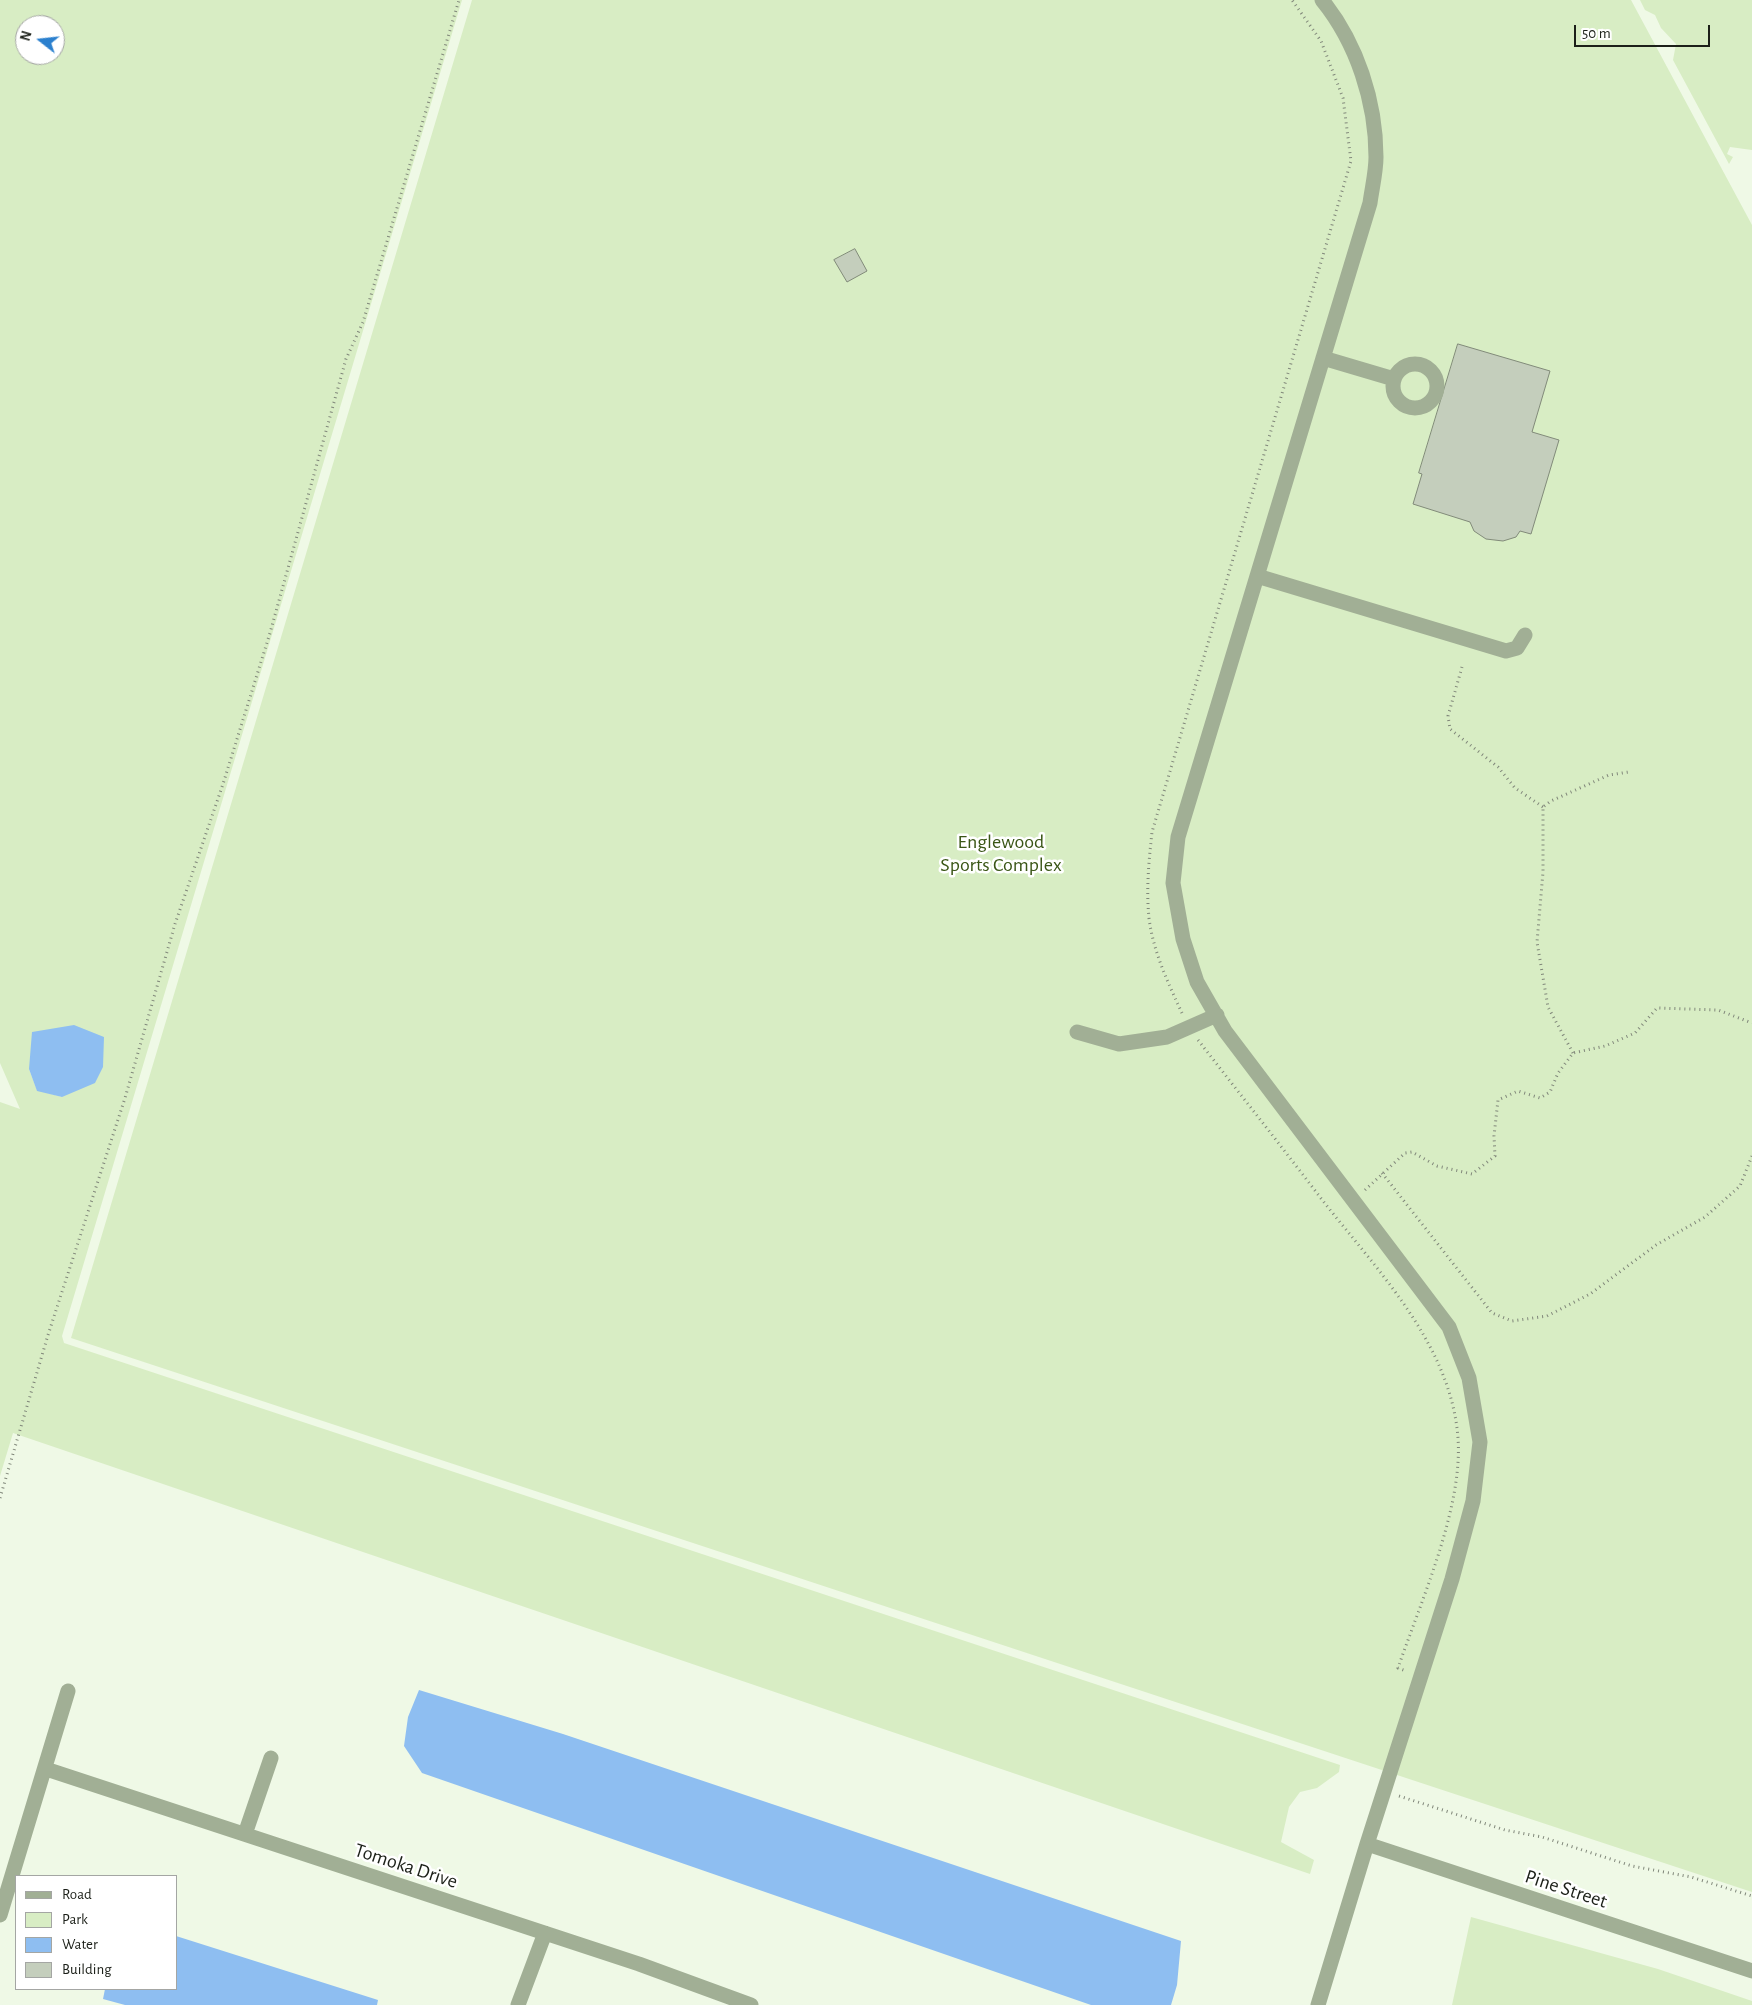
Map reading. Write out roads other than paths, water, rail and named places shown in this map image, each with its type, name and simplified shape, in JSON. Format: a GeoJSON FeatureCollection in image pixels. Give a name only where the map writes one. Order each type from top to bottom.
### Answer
{"type":"FeatureCollection","features":[{"type":"Feature","properties":{"kind":"street"},"geometry":{"type":"LineString","coordinates":[[1318,2005],[1367,1844],[1452,1579],[1473,1501],[1480,1442],[1469,1378],[1449,1327],[1226,1031],[1197,982],[1183,939],[1173,883],[1178,837],[1370,203],[1376,158],[1371,106],[1356,54],[1322,0]]}},
{"type":"Feature","properties":{"kind":"street"},"geometry":{"type":"LineString","coordinates":[[1323,358],[1394,380]]}},
{"type":"Feature","properties":{"kind":"street"},"geometry":{"type":"LineString","coordinates":[[1257,576],[1506,652],[1517,648],[1525,635]]}},
{"type":"Feature","properties":{"kind":"street"},"geometry":{"type":"LineString","coordinates":[[1077,1032],[1119,1044],[1167,1037],[1217,1015]]}},
{"type":"Feature","properties":{"kind":"street"},"geometry":{"type":"LineString","coordinates":[[0,1915],[46,1769],[68,1691]]}},
{"type":"Feature","properties":{"kind":"street"},"geometry":{"type":"LineString","coordinates":[[245,1834],[271,1758]]}},
{"type":"Feature","properties":{"kind":"street","name":"Tomoka Drive"},"geometry":{"type":"LineString","coordinates":[[46,1769],[545,1933],[751,2005]]}},
{"type":"Feature","properties":{"kind":"street","name":"Pine Street"},"geometry":{"type":"LineString","coordinates":[[1367,1844],[1752,1971]]}},
{"type":"Feature","properties":{"kind":"street"},"geometry":{"type":"LineString","coordinates":[[518,2005],[545,1933]]}},
{"type":"Feature","properties":{"kind":"water"},"geometry":{"type":"Polygon","coordinates":[[[74,1025],[104,1037],[103,1067],[95,1083],[62,1097],[37,1091],[29,1069],[32,1032],[74,1025]]]}},
{"type":"Feature","properties":{"kind":"water"},"geometry":{"type":"Polygon","coordinates":[[[419,1690],[563,1734],[1181,1941],[1177,1985],[1171,2005],[1091,2005],[422,1773],[404,1746],[408,1717],[419,1690]]]}},
{"type":"Feature","properties":{"kind":"water"},"geometry":{"type":"Polygon","coordinates":[[[178,1937],[378,2000],[377,2005],[125,2005],[103,1999],[105,1990],[178,1990],[178,1937]]]}},
{"type":"Feature","properties":{"kind":"park label","name":"Englewood Sports Complex"},"geometry":{"type":"Point","coordinates":[1001,854]}}]}
